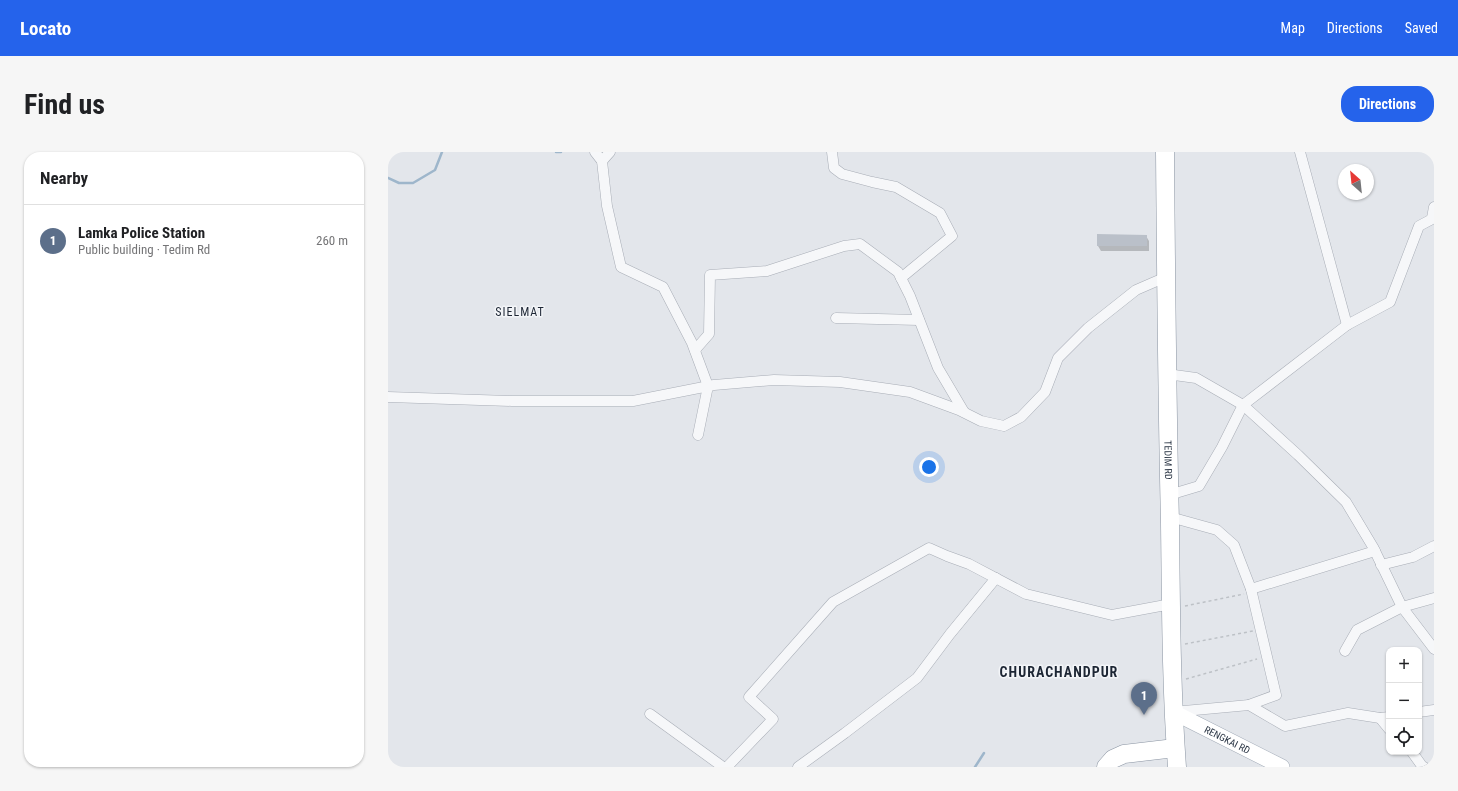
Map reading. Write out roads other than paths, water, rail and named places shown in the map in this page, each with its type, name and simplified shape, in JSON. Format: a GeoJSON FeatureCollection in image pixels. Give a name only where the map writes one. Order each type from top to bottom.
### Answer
{"type":"FeatureCollection","features":[{"type":"Feature","properties":{"kind":"highway","name":"TEDIM RD"},"geometry":{"type":"LineString","coordinates":[[1165,152],[1172,683],[1177,767]]}},
{"type":"Feature","properties":{"kind":"highway"},"geometry":{"type":"LineString","coordinates":[[1106,767],[1113,759],[1124,754],[1175,748]]}},
{"type":"Feature","properties":{"kind":"main road","name":"RENGKAI RD"},"geometry":{"type":"LineString","coordinates":[[1173,712],[1282,767]]}},
{"type":"Feature","properties":{"kind":"street"},"geometry":{"type":"LineString","coordinates":[[595,152],[602,161],[606,206],[621,267],[663,287],[695,350],[708,386],[698,435]]}},
{"type":"Feature","properties":{"kind":"street"},"geometry":{"type":"LineString","coordinates":[[602,161],[610,152]]}},
{"type":"Feature","properties":{"kind":"street"},"geometry":{"type":"LineString","coordinates":[[832,152],[834,168],[842,174],[872,182],[896,186],[940,213],[952,236],[901,278]]}},
{"type":"Feature","properties":{"kind":"street"},"geometry":{"type":"LineString","coordinates":[[1300,152],[1347,325]]}},
{"type":"Feature","properties":{"kind":"street"},"geometry":{"type":"LineString","coordinates":[[1169,495],[1199,486],[1222,447],[1243,405],[1347,325],[1390,302],[1419,226],[1433,218],[1434,207]]}},
{"type":"Feature","properties":{"kind":"street"},"geometry":{"type":"LineString","coordinates":[[695,350],[709,334],[710,275],[767,271],[844,246],[860,244],[898,272],[910,296],[938,368],[964,412]]}},
{"type":"Feature","properties":{"kind":"street"},"geometry":{"type":"LineString","coordinates":[[388,397],[512,401],[633,401],[708,386],[774,380],[840,382],[910,392],[964,412],[981,421],[1004,426],[1021,416],[1045,392],[1058,358],[1088,328],[1136,290],[1166,278]]}},
{"type":"Feature","properties":{"kind":"street"},"geometry":{"type":"LineString","coordinates":[[836,318],[920,320]]}},
{"type":"Feature","properties":{"kind":"street"},"geometry":{"type":"LineString","coordinates":[[1167,374],[1196,378],[1243,405],[1298,455],[1346,502],[1375,551],[1402,608],[1434,649]]}},
{"type":"Feature","properties":{"kind":"street"},"geometry":{"type":"LineString","coordinates":[[1170,516],[1217,530],[1234,545],[1251,591],[1276,695],[1249,705],[1173,712]]}},
{"type":"Feature","properties":{"kind":"street"},"geometry":{"type":"LineString","coordinates":[[1381,565],[1413,557],[1434,546]]}},
{"type":"Feature","properties":{"kind":"street"},"geometry":{"type":"LineString","coordinates":[[727,767],[773,718],[749,697],[832,602],[929,548],[969,564],[1026,594],[1112,616],[1171,606]]}},
{"type":"Feature","properties":{"kind":"street"},"geometry":{"type":"LineString","coordinates":[[1251,591],[1375,551]]}},
{"type":"Feature","properties":{"kind":"street"},"geometry":{"type":"LineString","coordinates":[[798,767],[917,678],[950,634],[996,578]]}},
{"type":"Feature","properties":{"kind":"street"},"geometry":{"type":"LineString","coordinates":[[1345,651],[1357,630],[1402,608],[1431,597],[1434,598]]}},
{"type":"Feature","properties":{"kind":"street"},"geometry":{"type":"LineString","coordinates":[[1249,705],[1285,726],[1348,713],[1384,717]]}},
{"type":"Feature","properties":{"kind":"street"},"geometry":{"type":"LineString","coordinates":[[1422,712],[1434,710]]}},
{"type":"Feature","properties":{"kind":"street"},"geometry":{"type":"LineString","coordinates":[[650,714],[723,767]]}},
{"type":"Feature","properties":{"kind":"street"},"geometry":{"type":"LineString","coordinates":[[1414,755],[1424,767]]}},
{"type":"Feature","properties":{"kind":"waterway"},"geometry":{"type":"LineString","coordinates":[[388,178],[399,183],[413,183],[435,170],[442,152]]}},
{"type":"Feature","properties":{"kind":"waterway"},"geometry":{"type":"LineString","coordinates":[[556,152],[561,152]]}},
{"type":"Feature","properties":{"kind":"waterway"},"geometry":{"type":"LineString","coordinates":[[975,767],[984,753]]}},
{"type":"Feature","properties":{"kind":"place","name":"Lamka Police Station"},"geometry":{"type":"Point","coordinates":[1144,715]}},
{"type":"Feature","properties":{"kind":"district","name":"SIELMAT"},"geometry":{"type":"Point","coordinates":[520,312]}},
{"type":"Feature","properties":{"kind":"district","name":"CHURACHANDPUR"},"geometry":{"type":"Point","coordinates":[1059,672]}}]}
